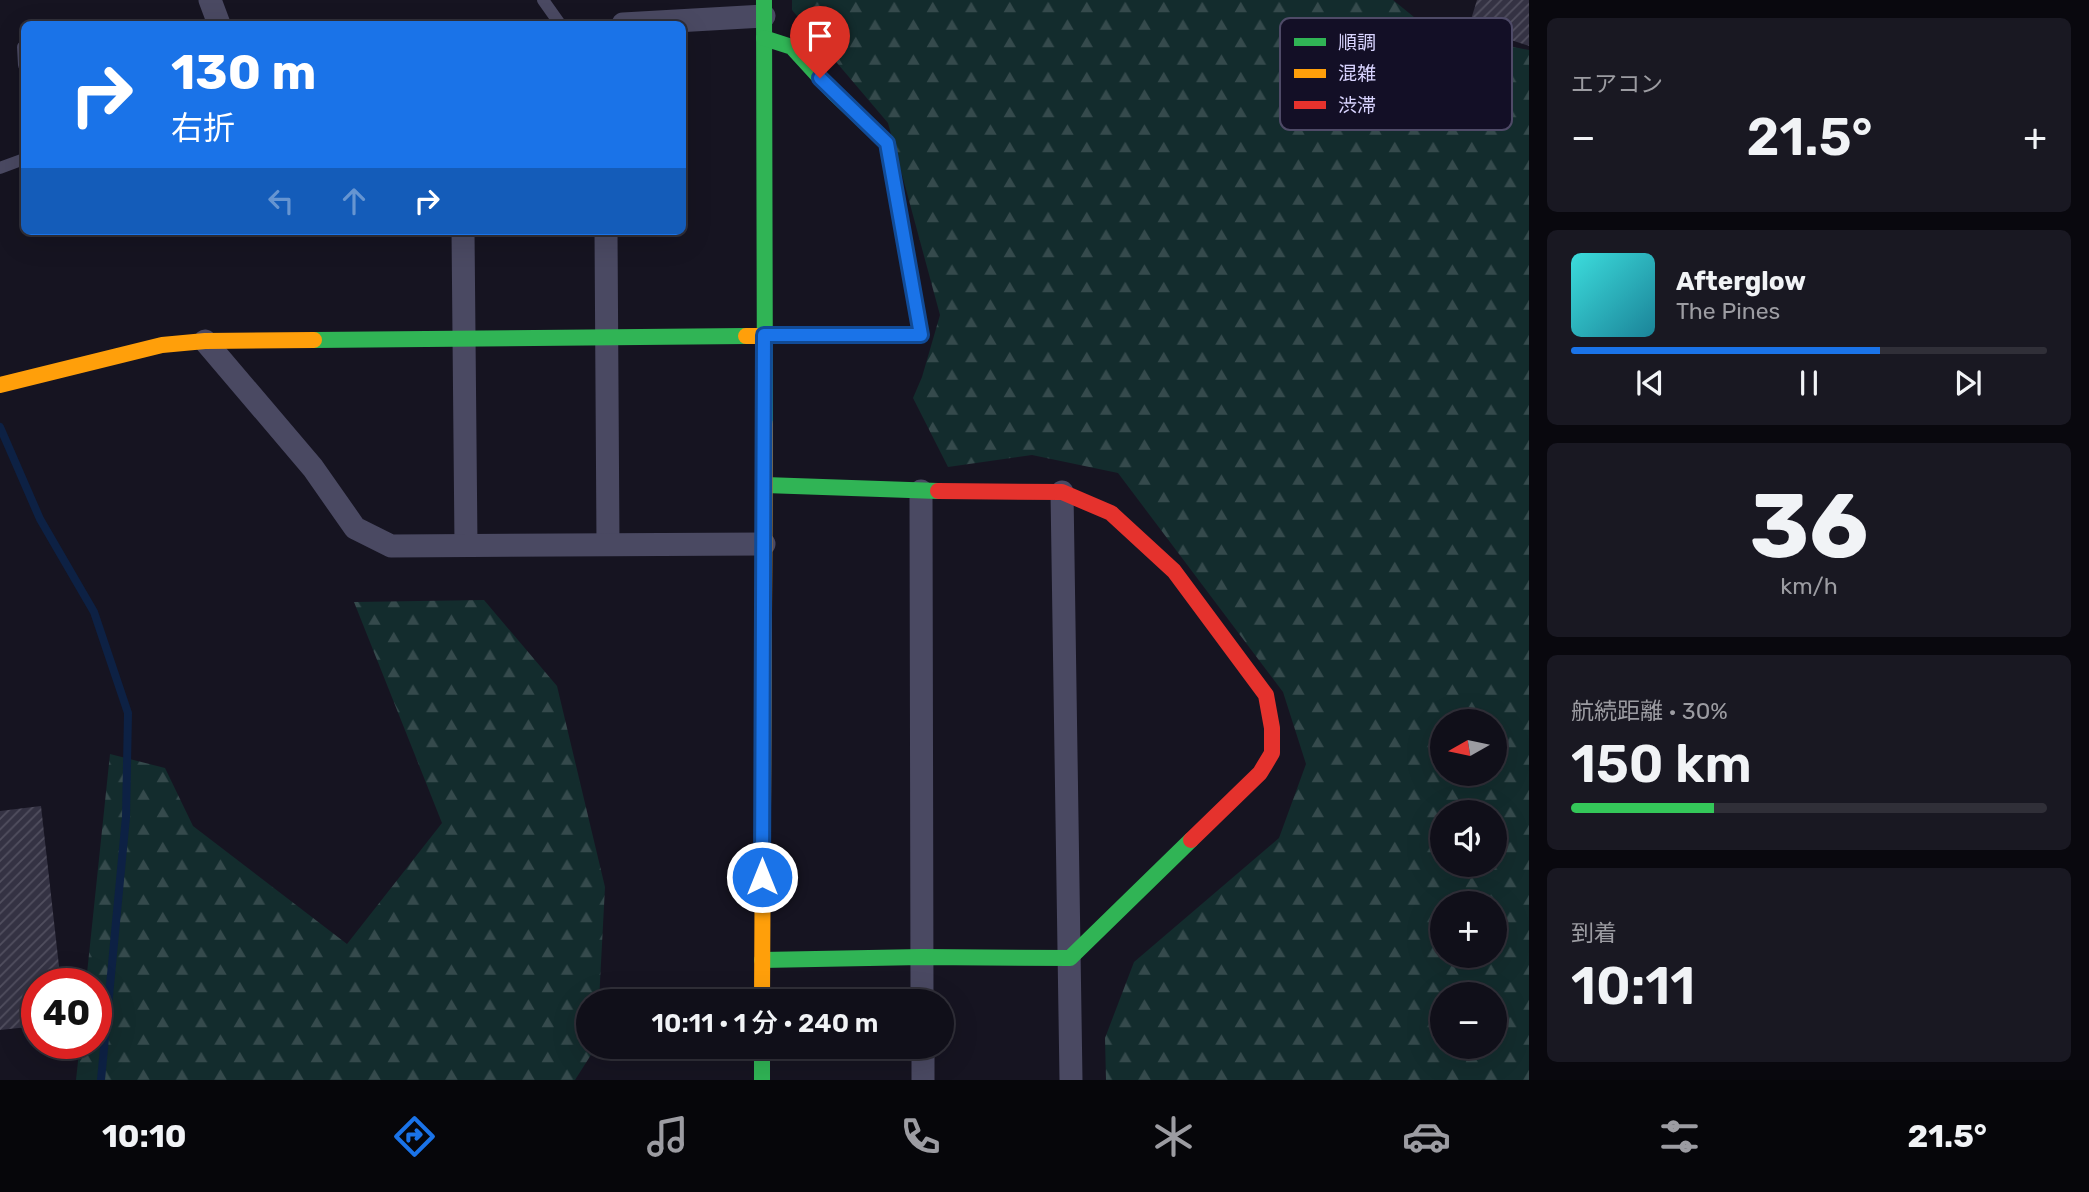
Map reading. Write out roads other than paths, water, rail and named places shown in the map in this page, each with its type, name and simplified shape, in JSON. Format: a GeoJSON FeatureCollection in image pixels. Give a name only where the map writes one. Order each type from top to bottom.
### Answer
{"type":"FeatureCollection","features":[{"type":"Feature","properties":{"kind":"street"},"geometry":{"type":"LineString","coordinates":[[210,0],[218,21]]}},
{"type":"Feature","properties":{"kind":"street"},"geometry":{"type":"LineString","coordinates":[[0,385],[162,345],[205,341],[921,335],[887,143],[835,94],[764,18],[686,21]]}},
{"type":"Feature","properties":{"kind":"street"},"geometry":{"type":"LineString","coordinates":[[762,989],[764,18]]}},
{"type":"Feature","properties":{"kind":"street"},"geometry":{"type":"LineString","coordinates":[[463,235],[466,545]]}},
{"type":"Feature","properties":{"kind":"street"},"geometry":{"type":"LineString","coordinates":[[606,235],[608,544]]}},
{"type":"Feature","properties":{"kind":"street"},"geometry":{"type":"LineString","coordinates":[[205,341],[313,468],[355,528],[391,546],[764,544]]}},
{"type":"Feature","properties":{"kind":"street"},"geometry":{"type":"LineString","coordinates":[[762,960],[1070,958],[1260,773],[1272,753],[1272,728],[1266,695],[1174,570],[1111,513],[1062,492],[921,491],[765,485]]}},
{"type":"Feature","properties":{"kind":"street"},"geometry":{"type":"LineString","coordinates":[[921,491],[922,989]]}},
{"type":"Feature","properties":{"kind":"street"},"geometry":{"type":"LineString","coordinates":[[1062,492],[1071,1080]]}},
{"type":"Feature","properties":{"kind":"street"},"geometry":{"type":"LineString","coordinates":[[762,1059],[762,1080]]}},
{"type":"Feature","properties":{"kind":"street"},"geometry":{"type":"LineString","coordinates":[[923,1059],[923,1080]]}},
{"type":"Feature","properties":{"kind":"lane"},"geometry":{"type":"LineString","coordinates":[[543,0],[558,21]]}},
{"type":"Feature","properties":{"kind":"lane"},"geometry":{"type":"LineString","coordinates":[[0,168],[21,160]]}},
{"type":"Feature","properties":{"kind":"waterway"},"geometry":{"type":"LineString","coordinates":[[0,427],[40,519],[94,612],[128,713],[126,817],[101,1080]]}}]}
